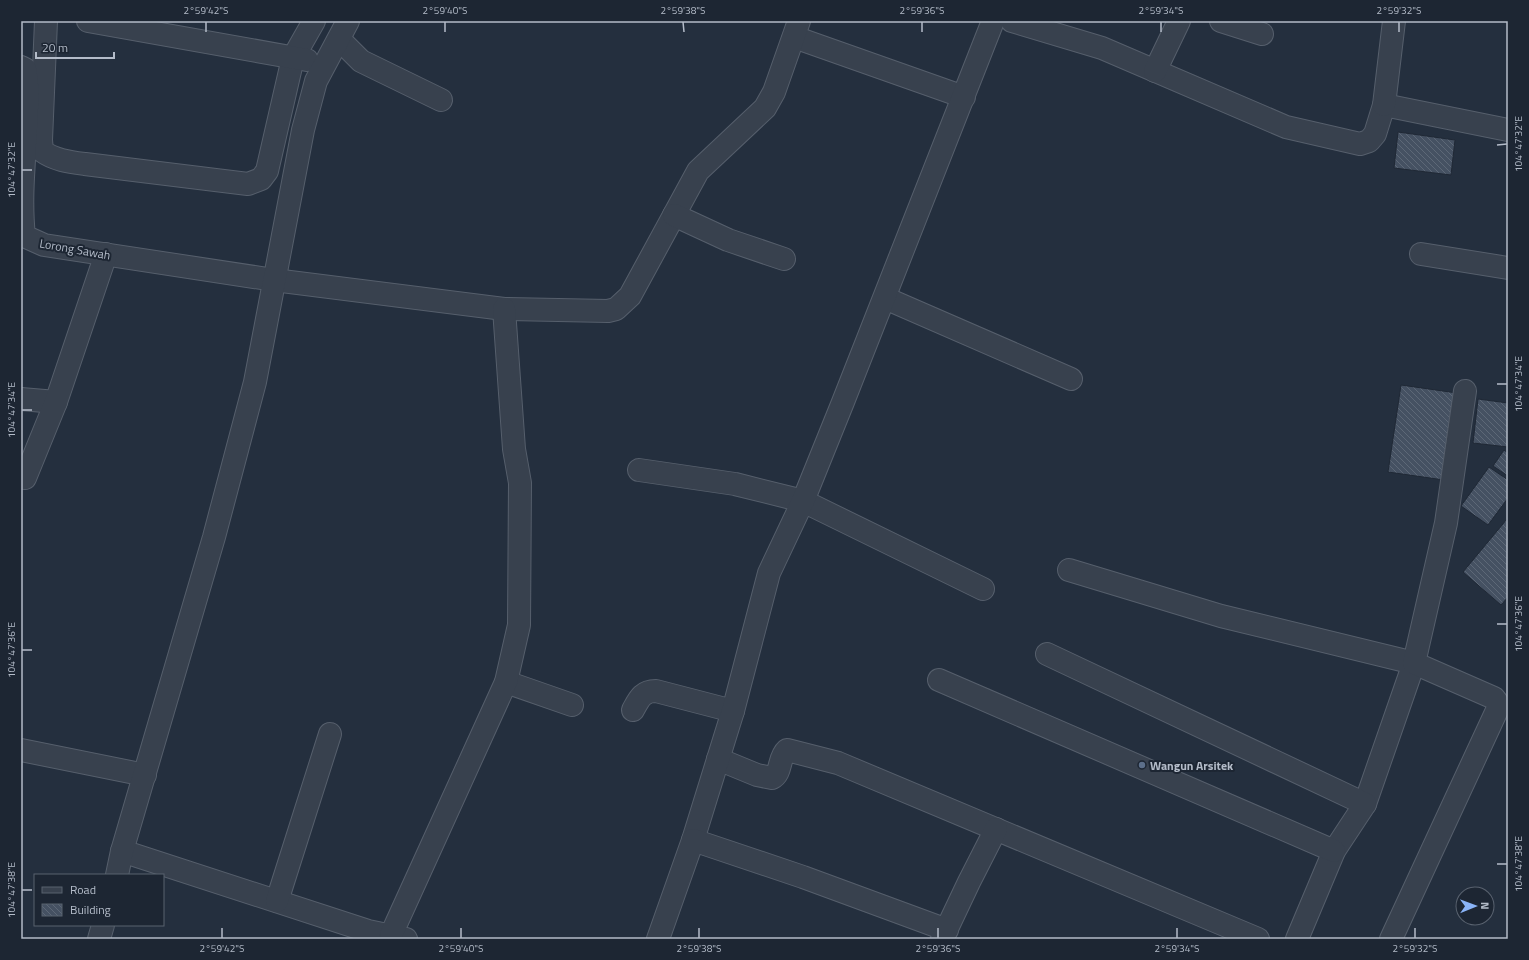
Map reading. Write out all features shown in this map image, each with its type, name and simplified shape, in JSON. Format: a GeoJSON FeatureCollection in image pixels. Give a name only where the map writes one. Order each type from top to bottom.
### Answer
{"type":"FeatureCollection","features":[{"type":"Feature","properties":{"kind":"street"},"geometry":{"type":"LineString","coordinates":[[46,21],[41,140],[42,151],[48,156],[85,164],[248,184],[261,179],[267,171],[293,58],[314,21]]}},
{"type":"Feature","properties":{"kind":"street"},"geometry":{"type":"LineString","coordinates":[[88,21],[293,58],[326,62]]}},
{"type":"Feature","properties":{"kind":"street"},"geometry":{"type":"LineString","coordinates":[[658,939],[693,840],[733,711],[769,573],[803,501],[993,21]]}},
{"type":"Feature","properties":{"kind":"street"},"geometry":{"type":"LineString","coordinates":[[1012,21],[1102,48],[1286,126],[1360,144],[1369,142],[1375,134],[1384,104],[1394,21]]}},
{"type":"Feature","properties":{"kind":"street"},"geometry":{"type":"LineString","coordinates":[[1155,71],[1179,21]]}},
{"type":"Feature","properties":{"kind":"street"},"geometry":{"type":"LineString","coordinates":[[1221,21],[1262,34]]}},
{"type":"Feature","properties":{"kind":"street"},"geometry":{"type":"LineString","coordinates":[[796,29],[964,97]]}},
{"type":"Feature","properties":{"kind":"street","name":"Lorong Sawah"},"geometry":{"type":"LineString","coordinates":[[21,67],[25,69],[28,89],[21,191],[24,236],[44,244],[274,280],[504,309],[600,311],[616,309],[624,303],[636,286],[698,171],[765,108],[774,92],[796,29]]}},
{"type":"Feature","properties":{"kind":"street"},"geometry":{"type":"LineString","coordinates":[[117,874],[122,851],[216,530],[255,382],[304,130],[316,81],[344,30]]}},
{"type":"Feature","properties":{"kind":"street"},"geometry":{"type":"LineString","coordinates":[[344,30],[361,62],[441,100]]}},
{"type":"Feature","properties":{"kind":"street"},"geometry":{"type":"LineString","coordinates":[[1384,104],[1508,130]]}},
{"type":"Feature","properties":{"kind":"street"},"geometry":{"type":"LineString","coordinates":[[674,214],[728,240],[784,259]]}},
{"type":"Feature","properties":{"kind":"street"},"geometry":{"type":"LineString","coordinates":[[25,478],[56,402],[106,254]]}},
{"type":"Feature","properties":{"kind":"street"},"geometry":{"type":"LineString","coordinates":[[1421,254],[1508,268]]}},
{"type":"Feature","properties":{"kind":"street"},"geometry":{"type":"LineString","coordinates":[[884,298],[1071,379]]}},
{"type":"Feature","properties":{"kind":"street"},"geometry":{"type":"LineString","coordinates":[[122,851],[276,901],[367,935],[399,937],[506,682],[519,625],[520,483],[514,449],[504,309]]}},
{"type":"Feature","properties":{"kind":"street"},"geometry":{"type":"LineString","coordinates":[[1297,939],[1334,851],[1365,804],[1414,663],[1446,523],[1465,391]]}},
{"type":"Feature","properties":{"kind":"street"},"geometry":{"type":"LineString","coordinates":[[21,399],[56,402]]}},
{"type":"Feature","properties":{"kind":"street"},"geometry":{"type":"LineString","coordinates":[[639,470],[735,484],[803,501],[983,589]]}},
{"type":"Feature","properties":{"kind":"street"},"geometry":{"type":"LineString","coordinates":[[1069,570],[1221,616],[1414,663],[1494,698],[1497,702],[1498,708],[1391,939]]}},
{"type":"Feature","properties":{"kind":"street"},"geometry":{"type":"LineString","coordinates":[[1047,654],[1365,804]]}},
{"type":"Feature","properties":{"kind":"street"},"geometry":{"type":"LineString","coordinates":[[939,680],[1334,851]]}},
{"type":"Feature","properties":{"kind":"street"},"geometry":{"type":"LineString","coordinates":[[506,682],[572,705]]}},
{"type":"Feature","properties":{"kind":"street"},"geometry":{"type":"LineString","coordinates":[[633,710],[647,691],[656,691],[733,711]]}},
{"type":"Feature","properties":{"kind":"street"},"geometry":{"type":"LineString","coordinates":[[276,901],[330,734]]}},
{"type":"Feature","properties":{"kind":"street"},"geometry":{"type":"LineString","coordinates":[[21,750],[145,775]]}},
{"type":"Feature","properties":{"kind":"street"},"geometry":{"type":"LineString","coordinates":[[718,759],[757,775],[772,778],[778,774],[782,754],[787,750],[797,751],[860,771],[1258,939]]}},
{"type":"Feature","properties":{"kind":"street"},"geometry":{"type":"LineString","coordinates":[[693,840],[803,877],[945,934],[996,829]]}},
{"type":"Feature","properties":{"kind":"street"},"geometry":{"type":"LineString","coordinates":[[99,939],[103,926]]}},
{"type":"Feature","properties":{"kind":"building"},"geometry":{"type":"Polygon","coordinates":[[[1398,132],[1455,140],[1451,175],[1394,168],[1398,132]]]}},
{"type":"Feature","properties":{"kind":"building"},"geometry":{"type":"Polygon","coordinates":[[[1401,385],[1457,393],[1444,480],[1388,472],[1401,385]]]}},
{"type":"Feature","properties":{"kind":"building"},"geometry":{"type":"Polygon","coordinates":[[[1478,399],[1508,403],[1508,447],[1473,443],[1478,399]]]}},
{"type":"Feature","properties":{"kind":"building"},"geometry":{"type":"Polygon","coordinates":[[[1504,450],[1508,453],[1508,476],[1493,466],[1504,450]]]}},
{"type":"Feature","properties":{"kind":"building"},"geometry":{"type":"Polygon","coordinates":[[[1489,467],[1508,480],[1508,498],[1488,525],[1461,506],[1489,467]]]}},
{"type":"Feature","properties":{"kind":"building"},"geometry":{"type":"Polygon","coordinates":[[[1507,519],[1508,597],[1501,605],[1463,572],[1507,519]]]}},
{"type":"Feature","properties":{"kind":"place","name":"Wangun Arsitek"},"geometry":{"type":"Point","coordinates":[1142,765]}}]}
